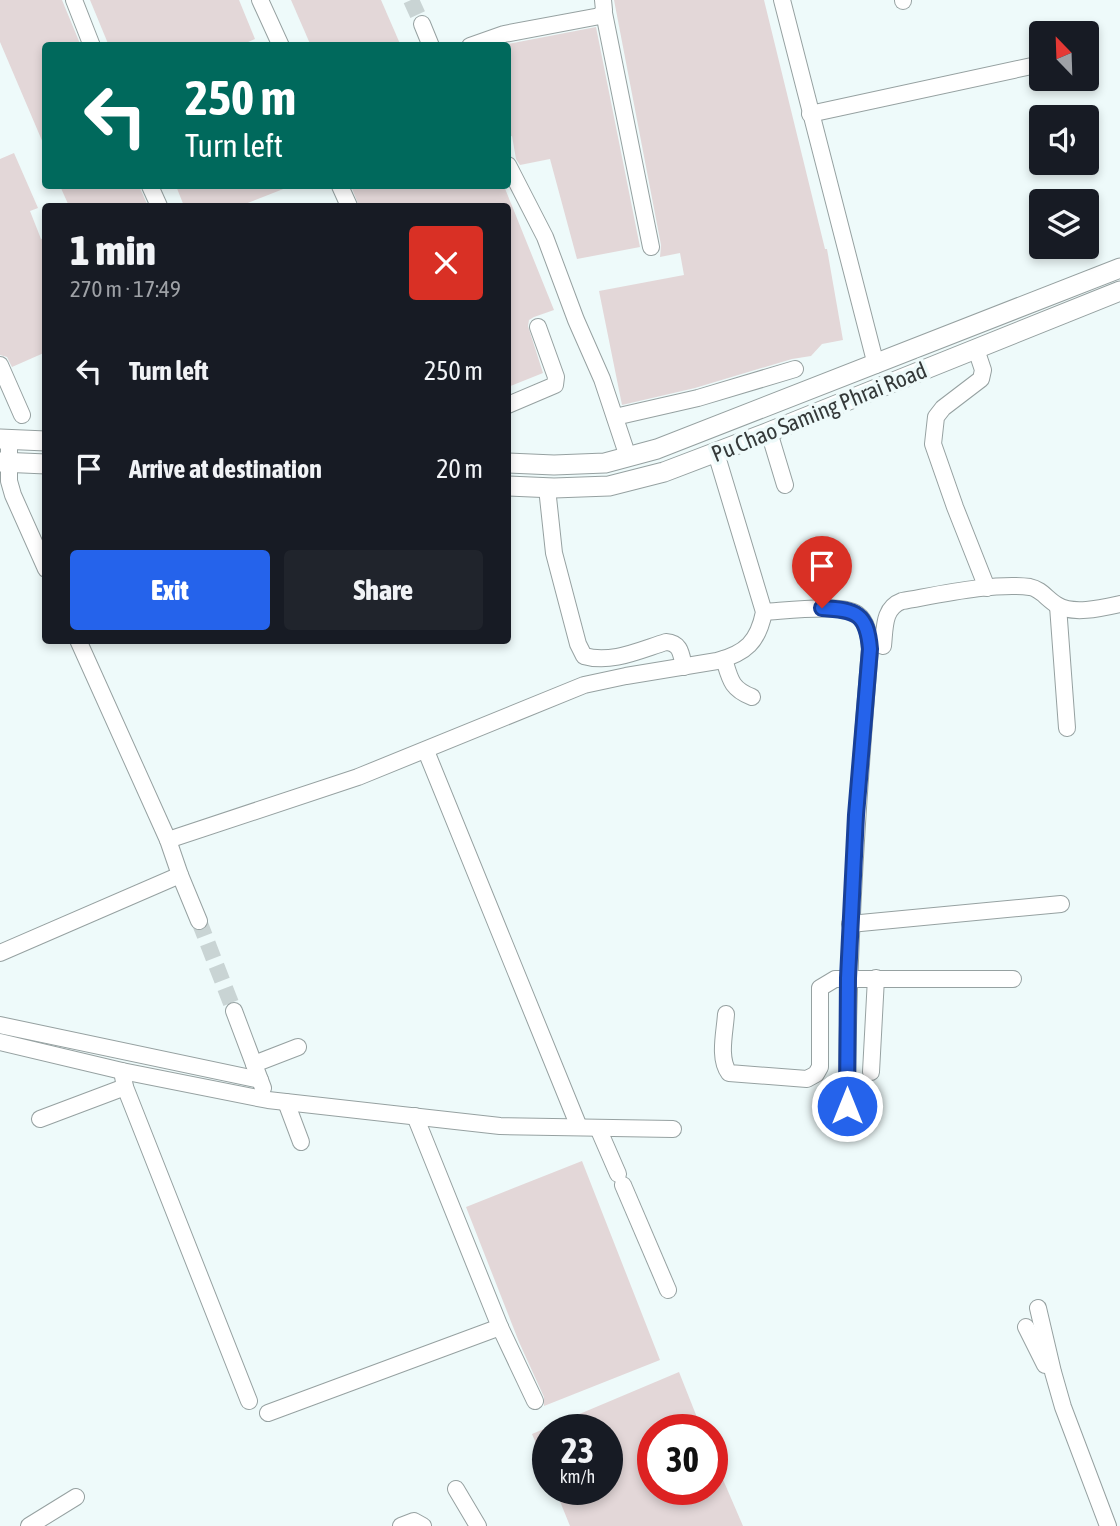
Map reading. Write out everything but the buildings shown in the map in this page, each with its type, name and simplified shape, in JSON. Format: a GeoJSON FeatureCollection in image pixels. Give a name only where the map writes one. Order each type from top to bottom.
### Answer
{"type":"FeatureCollection","features":[{"type":"Feature","properties":{"kind":"main road","name":"Pu Chao Saming Phrai Road"},"geometry":{"type":"LineString","coordinates":[[511,463],[605,463],[657,449],[1120,268]]}},
{"type":"Feature","properties":{"kind":"main road","name":"Pu Chao Saming Phrai Road"},"geometry":{"type":"LineString","coordinates":[[511,486],[608,486],[664,472],[1120,291]]}},
{"type":"Feature","properties":{"kind":"main road"},"geometry":{"type":"LineString","coordinates":[[4,439],[42,441]]}},
{"type":"Feature","properties":{"kind":"main road"},"geometry":{"type":"LineString","coordinates":[[4,462],[42,464]]}},
{"type":"Feature","properties":{"kind":"street"},"geometry":{"type":"LineString","coordinates":[[74,0],[90,42]]}},
{"type":"Feature","properties":{"kind":"street"},"geometry":{"type":"LineString","coordinates":[[260,0],[279,42]]}},
{"type":"Feature","properties":{"kind":"street"},"geometry":{"type":"LineString","coordinates":[[782,0],[876,365]]}},
{"type":"Feature","properties":{"kind":"street"},"geometry":{"type":"LineString","coordinates":[[481,42],[504,34],[593,19],[603,6]]}},
{"type":"Feature","properties":{"kind":"street"},"geometry":{"type":"LineString","coordinates":[[603,6],[651,247]]}},
{"type":"Feature","properties":{"kind":"street"},"geometry":{"type":"LineString","coordinates":[[422,24],[429,42]]}},
{"type":"Feature","properties":{"kind":"street"},"geometry":{"type":"LineString","coordinates":[[810,114],[1029,67]]}},
{"type":"Feature","properties":{"kind":"street"},"geometry":{"type":"LineString","coordinates":[[511,171],[545,237],[576,320],[602,379],[628,457]]}},
{"type":"Feature","properties":{"kind":"street"},"geometry":{"type":"LineString","coordinates":[[511,403],[555,385],[556,377],[538,327]]}},
{"type":"Feature","properties":{"kind":"street"},"geometry":{"type":"LineString","coordinates":[[976,349],[983,370],[981,379],[943,408],[936,417],[933,444],[987,588]]}},
{"type":"Feature","properties":{"kind":"street"},"geometry":{"type":"LineString","coordinates":[[0,365],[22,415]]}},
{"type":"Feature","properties":{"kind":"street"},"geometry":{"type":"LineString","coordinates":[[615,417],[698,398],[795,369]]}},
{"type":"Feature","properties":{"kind":"street"},"geometry":{"type":"LineString","coordinates":[[769,432],[786,485]]}},
{"type":"Feature","properties":{"kind":"street"},"geometry":{"type":"LineString","coordinates":[[4,439],[4,462],[13,495],[42,551]]}},
{"type":"Feature","properties":{"kind":"street"},"geometry":{"type":"LineString","coordinates":[[168,840],[358,777],[584,685],[724,659],[748,647],[760,631],[764,612],[716,453]]}},
{"type":"Feature","properties":{"kind":"street"},"geometry":{"type":"LineString","coordinates":[[547,488],[554,553],[578,644],[584,656],[596,659],[615,658],[666,642],[674,643],[680,648],[684,667]]}},
{"type":"Feature","properties":{"kind":"street"},"geometry":{"type":"LineString","coordinates":[[883,646],[888,610],[902,601],[987,588],[1032,587],[1058,606],[1075,610],[1120,604]]}},
{"type":"Feature","properties":{"kind":"street"},"geometry":{"type":"LineString","coordinates":[[1058,606],[1067,728]]}},
{"type":"Feature","properties":{"kind":"street"},"geometry":{"type":"LineString","coordinates":[[764,612],[822,608],[847,610],[857,613],[869,633],[850,925],[847,1106]]}},
{"type":"Feature","properties":{"kind":"street"},"geometry":{"type":"LineString","coordinates":[[80,644],[168,840],[199,920]]}},
{"type":"Feature","properties":{"kind":"street"},"geometry":{"type":"LineString","coordinates":[[724,659],[731,681],[738,692],[751,697]]}},
{"type":"Feature","properties":{"kind":"street"},"geometry":{"type":"LineString","coordinates":[[426,751],[579,1127]]}},
{"type":"Feature","properties":{"kind":"street"},"geometry":{"type":"LineString","coordinates":[[0,953],[180,875]]}},
{"type":"Feature","properties":{"kind":"street"},"geometry":{"type":"LineString","coordinates":[[850,925],[1061,904]]}},
{"type":"Feature","properties":{"kind":"street"},"geometry":{"type":"LineString","coordinates":[[871,1072],[876,978]]}},
{"type":"Feature","properties":{"kind":"street"},"geometry":{"type":"LineString","coordinates":[[726,1014],[723,1058],[729,1073],[807,1079],[816,1074],[820,1067],[820,988],[835,979],[1013,979]]}},
{"type":"Feature","properties":{"kind":"street"},"geometry":{"type":"LineString","coordinates":[[234,1011],[268,1100]]}},
{"type":"Feature","properties":{"kind":"street"},"geometry":{"type":"LineString","coordinates":[[0,1025],[260,1080]]}},
{"type":"Feature","properties":{"kind":"street"},"geometry":{"type":"LineString","coordinates":[[0,1042],[124,1079],[268,1100],[500,1126],[673,1129]]}},
{"type":"Feature","properties":{"kind":"street"},"geometry":{"type":"LineString","coordinates":[[254,1063],[298,1047]]}},
{"type":"Feature","properties":{"kind":"street"},"geometry":{"type":"LineString","coordinates":[[40,1119],[124,1079]]}},
{"type":"Feature","properties":{"kind":"street"},"geometry":{"type":"LineString","coordinates":[[124,1079],[249,1401]]}},
{"type":"Feature","properties":{"kind":"street"},"geometry":{"type":"LineString","coordinates":[[286,1102],[301,1142]]}},
{"type":"Feature","properties":{"kind":"street"},"geometry":{"type":"LineString","coordinates":[[415,1116],[500,1327],[535,1401]]}},
{"type":"Feature","properties":{"kind":"street"},"geometry":{"type":"LineString","coordinates":[[598,1128],[668,1290]]}},
{"type":"Feature","properties":{"kind":"street"},"geometry":{"type":"LineString","coordinates":[[1038,1308],[1052,1372],[1108,1526]]}},
{"type":"Feature","properties":{"kind":"street"},"geometry":{"type":"LineString","coordinates":[[268,1413],[500,1327]]}},
{"type":"Feature","properties":{"kind":"street"},"geometry":{"type":"LineString","coordinates":[[1026,1327],[1043,1364],[1052,1372]]}},
{"type":"Feature","properties":{"kind":"street"},"geometry":{"type":"LineString","coordinates":[[456,1489],[478,1526]]}},
{"type":"Feature","properties":{"kind":"street"},"geometry":{"type":"LineString","coordinates":[[29,1526],[76,1497]]}},
{"type":"Feature","properties":{"kind":"street"},"geometry":{"type":"LineString","coordinates":[[401,1526],[414,1521],[423,1526]]}},
{"type":"Feature","properties":{"kind":"tunnel"},"geometry":{"type":"LineString","coordinates":[[411,0],[422,24]]}},
{"type":"Feature","properties":{"kind":"tunnel"},"geometry":{"type":"LineString","coordinates":[[199,921],[234,1011]]}},
{"type":"Feature","properties":{"kind":"route"},"geometry":{"type":"LineString","coordinates":[[822,608],[857,613],[869,633],[870,649],[856,815],[848,978],[847,1106]]}}]}
